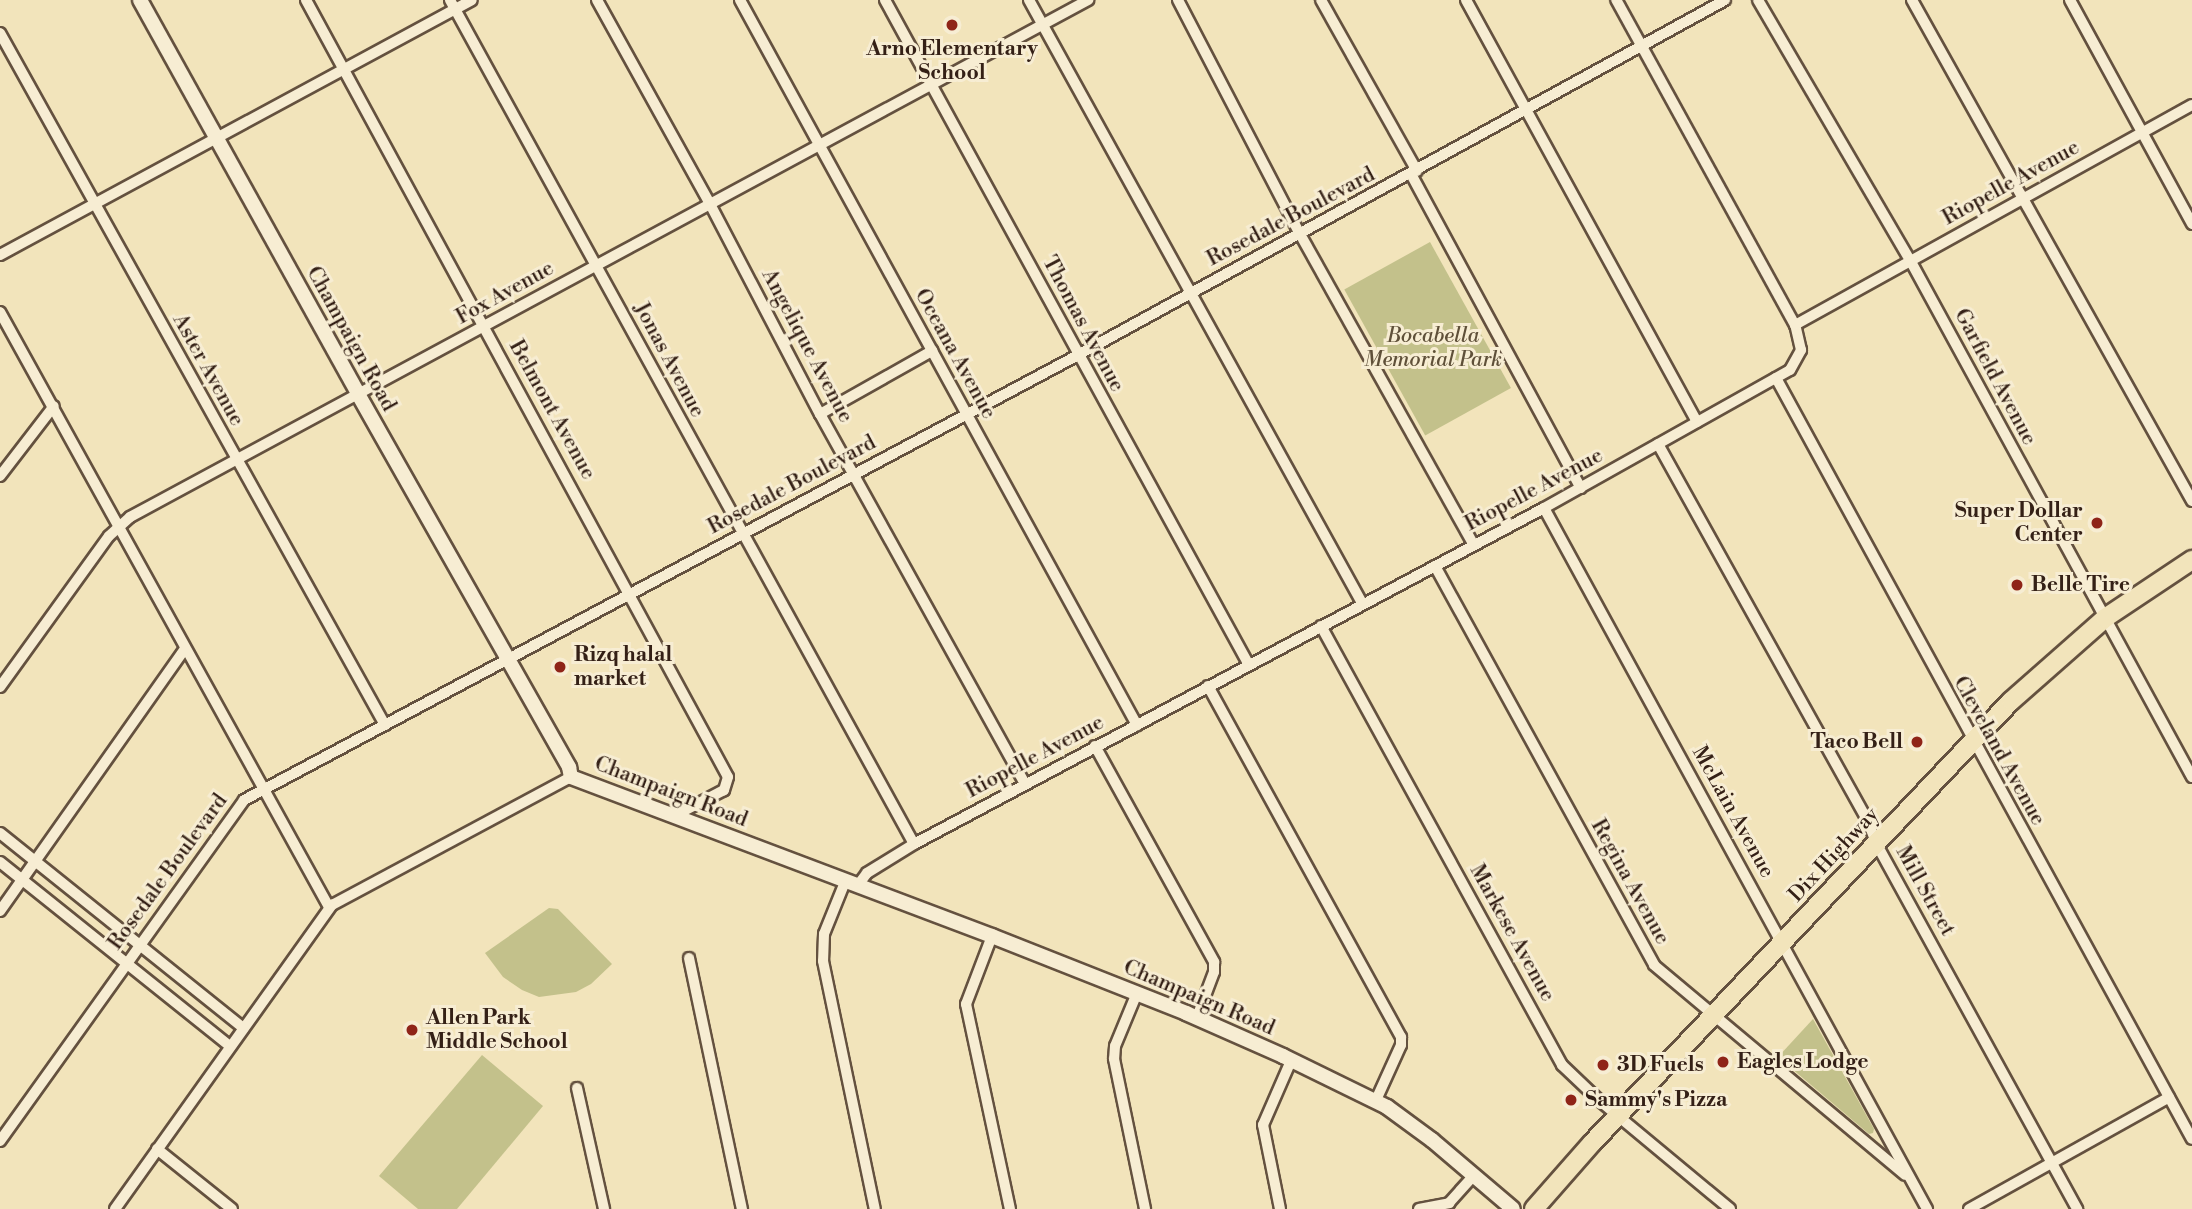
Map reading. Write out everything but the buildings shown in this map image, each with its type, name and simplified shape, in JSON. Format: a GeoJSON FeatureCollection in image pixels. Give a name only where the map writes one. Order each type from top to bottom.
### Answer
{"type":"FeatureCollection","features":[{"type":"Feature","properties":{"kind":"main road","name":"Dix Highway"},"geometry":{"type":"LineString","coordinates":[[1534,1209],[1618,1116],[2040,673],[2105,618],[2192,560]]}},
{"type":"Feature","properties":{"kind":"street","name":"Champaign Road"},"geometry":{"type":"LineString","coordinates":[[140,0],[569,767],[571,776],[1197,1017],[1376,1100],[1432,1140],[1513,1209]]}},
{"type":"Feature","properties":{"kind":"street","name":"Belmont Avenue"},"geometry":{"type":"LineString","coordinates":[[306,0],[728,777],[724,790],[674,816]]}},
{"type":"Feature","properties":{"kind":"street"},"geometry":{"type":"LineString","coordinates":[[0,255],[344,69],[452,5],[472,0]]}},
{"type":"Feature","properties":{"kind":"street","name":"Angelique Avenue"},"geometry":{"type":"LineString","coordinates":[[597,0],[710,204],[820,414],[1026,783]]}},
{"type":"Feature","properties":{"kind":"street","name":"Oceana Avenue"},"geometry":{"type":"LineString","coordinates":[[740,0],[1136,725]]}},
{"type":"Feature","properties":{"kind":"street","name":"Thomas Avenue"},"geometry":{"type":"LineString","coordinates":[[885,0],[1250,664]]}},
{"type":"Feature","properties":{"kind":"street"},"geometry":{"type":"LineString","coordinates":[[1030,0],[1189,294],[1362,603]]}},
{"type":"Feature","properties":{"kind":"street","name":"Fox Avenue"},"geometry":{"type":"LineString","coordinates":[[0,687],[119,525],[1088,0]]}},
{"type":"Feature","properties":{"kind":"street"},"geometry":{"type":"LineString","coordinates":[[1178,0],[1300,234],[1473,544]]}},
{"type":"Feature","properties":{"kind":"street"},"geometry":{"type":"LineString","coordinates":[[1321,0],[1581,488]]}},
{"type":"Feature","properties":{"kind":"street"},"geometry":{"type":"LineString","coordinates":[[1466,0],[1697,422]]}},
{"type":"Feature","properties":{"kind":"street"},"geometry":{"type":"LineString","coordinates":[[1616,0],[1795,325]]}},
{"type":"Feature","properties":{"kind":"street","name":"Rosedale Boulevard"},"geometry":{"type":"LineString","coordinates":[[0,1141],[236,807],[265,789],[1078,355],[1725,0]]}},
{"type":"Feature","properties":{"kind":"street","name":"Garfield Avenue"},"geometry":{"type":"LineString","coordinates":[[1758,0],[1910,260],[2192,777]]}},
{"type":"Feature","properties":{"kind":"street"},"geometry":{"type":"LineString","coordinates":[[1912,0],[2192,501]]}},
{"type":"Feature","properties":{"kind":"street"},"geometry":{"type":"LineString","coordinates":[[2070,0],[2192,224]]}},
{"type":"Feature","properties":{"kind":"street","name":"Jonas Avenue"},"geometry":{"type":"LineString","coordinates":[[452,5],[914,844]]}},
{"type":"Feature","properties":{"kind":"street","name":"Aster Avenue"},"geometry":{"type":"LineString","coordinates":[[0,33],[385,725]]}},
{"type":"Feature","properties":{"kind":"street","name":"Riopelle Avenue"},"geometry":{"type":"LineString","coordinates":[[851,883],[914,844],[1544,508],[1776,379],[1790,370],[1799,358],[1801,344],[1795,325],[2192,105]]}},
{"type":"Feature","properties":{"kind":"street"},"geometry":{"type":"LineString","coordinates":[[0,312],[329,907]]}},
{"type":"Feature","properties":{"kind":"street"},"geometry":{"type":"LineString","coordinates":[[820,414],[932,351]]}},
{"type":"Feature","properties":{"kind":"street","name":"Cleveland Avenue"},"geometry":{"type":"LineString","coordinates":[[1776,379],[1972,742],[2192,1139]]}},
{"type":"Feature","properties":{"kind":"street"},"geometry":{"type":"LineString","coordinates":[[0,476],[54,406]]}},
{"type":"Feature","properties":{"kind":"street","name":"Mill Street"},"geometry":{"type":"LineString","coordinates":[[1658,444],[1867,819],[1876,843],[2077,1209]]}},
{"type":"Feature","properties":{"kind":"street","name":"McLain Avenue"},"geometry":{"type":"LineString","coordinates":[[1544,508],[1907,1177],[1927,1209]]}},
{"type":"Feature","properties":{"kind":"street","name":"Regina Avenue"},"geometry":{"type":"LineString","coordinates":[[1434,566],[1654,965],[1907,1177]]}},
{"type":"Feature","properties":{"kind":"street","name":"Markese Avenue"},"geometry":{"type":"LineString","coordinates":[[1321,626],[1562,1065],[1618,1116],[1730,1209]]}},
{"type":"Feature","properties":{"kind":"street"},"geometry":{"type":"LineString","coordinates":[[0,911],[185,649]]}},
{"type":"Feature","properties":{"kind":"street"},"geometry":{"type":"LineString","coordinates":[[1208,686],[1401,1037],[1401,1045],[1376,1100]]}},
{"type":"Feature","properties":{"kind":"street"},"geometry":{"type":"LineString","coordinates":[[1095,746],[1214,962],[1214,972],[1197,1017]]}},
{"type":"Feature","properties":{"kind":"street"},"geometry":{"type":"LineString","coordinates":[[115,1209],[329,907],[571,776]]}},
{"type":"Feature","properties":{"kind":"street"},"geometry":{"type":"LineString","coordinates":[[0,833],[243,1028]]}},
{"type":"Feature","properties":{"kind":"street"},"geometry":{"type":"LineString","coordinates":[[0,862],[230,1046]]}},
{"type":"Feature","properties":{"kind":"street"},"geometry":{"type":"LineString","coordinates":[[851,883],[824,934],[823,961],[875,1209]]}},
{"type":"Feature","properties":{"kind":"street"},"geometry":{"type":"LineString","coordinates":[[992,936],[966,1004],[1010,1209]]}},
{"type":"Feature","properties":{"kind":"street"},"geometry":{"type":"LineString","coordinates":[[689,958],[742,1209]]}},
{"type":"Feature","properties":{"kind":"street"},"geometry":{"type":"LineString","coordinates":[[1137,993],[1115,1046],[1114,1059],[1145,1209]]}},
{"type":"Feature","properties":{"kind":"street"},"geometry":{"type":"LineString","coordinates":[[1280,1209],[1262,1125],[1291,1061]]}},
{"type":"Feature","properties":{"kind":"street"},"geometry":{"type":"LineString","coordinates":[[577,1088],[604,1209]]}},
{"type":"Feature","properties":{"kind":"street"},"geometry":{"type":"LineString","coordinates":[[1969,1209],[2169,1097]]}},
{"type":"Feature","properties":{"kind":"street"},"geometry":{"type":"LineString","coordinates":[[157,1149],[232,1209]]}},
{"type":"Feature","properties":{"kind":"street"},"geometry":{"type":"LineString","coordinates":[[1419,1209],[1449,1203],[1474,1175]]}},
{"type":"Feature","properties":{"kind":"street"},"geometry":{"type":"LineString","coordinates":[[1452,1209],[1474,1175]]}},
{"type":"Feature","properties":{"kind":"green space","name":"Bocabella Memorial Park"},"geometry":{"type":"Polygon","coordinates":[[[1430,242],[1511,388],[1425,436],[1344,290],[1430,242]]]}},
{"type":"Feature","properties":{"kind":"green space"},"geometry":{"type":"Polygon","coordinates":[[[549,908],[558,909],[612,964],[591,984],[576,992],[539,997],[522,990],[503,977],[485,953],[549,908]]]}},
{"type":"Feature","properties":{"kind":"green space"},"geometry":{"type":"Polygon","coordinates":[[[1813,1019],[1874,1129],[1873,1133],[1869,1134],[1778,1057],[1813,1019]]]}},
{"type":"Feature","properties":{"kind":"green space"},"geometry":{"type":"Polygon","coordinates":[[[482,1055],[543,1106],[457,1209],[418,1209],[379,1176],[482,1055]]]}},
{"type":"Feature","properties":{"kind":"place","name":"Arno Elementary School"},"geometry":{"type":"Point","coordinates":[952,25]}},
{"type":"Feature","properties":{"kind":"place","name":"Super Dollar Center"},"geometry":{"type":"Point","coordinates":[2097,523]}},
{"type":"Feature","properties":{"kind":"place","name":"Belle Tire"},"geometry":{"type":"Point","coordinates":[2017,585]}},
{"type":"Feature","properties":{"kind":"place","name":"Rizq halal market"},"geometry":{"type":"Point","coordinates":[560,667]}},
{"type":"Feature","properties":{"kind":"place","name":"Taco Bell"},"geometry":{"type":"Point","coordinates":[1917,742]}},
{"type":"Feature","properties":{"kind":"place","name":"Allen Park Middle School"},"geometry":{"type":"Point","coordinates":[412,1030]}},
{"type":"Feature","properties":{"kind":"place","name":"Eagles Lodge"},"geometry":{"type":"Point","coordinates":[1723,1062]}},
{"type":"Feature","properties":{"kind":"place","name":"3D Fuels"},"geometry":{"type":"Point","coordinates":[1603,1065]}},
{"type":"Feature","properties":{"kind":"place","name":"Sammy's Pizza"},"geometry":{"type":"Point","coordinates":[1571,1100]}}]}
